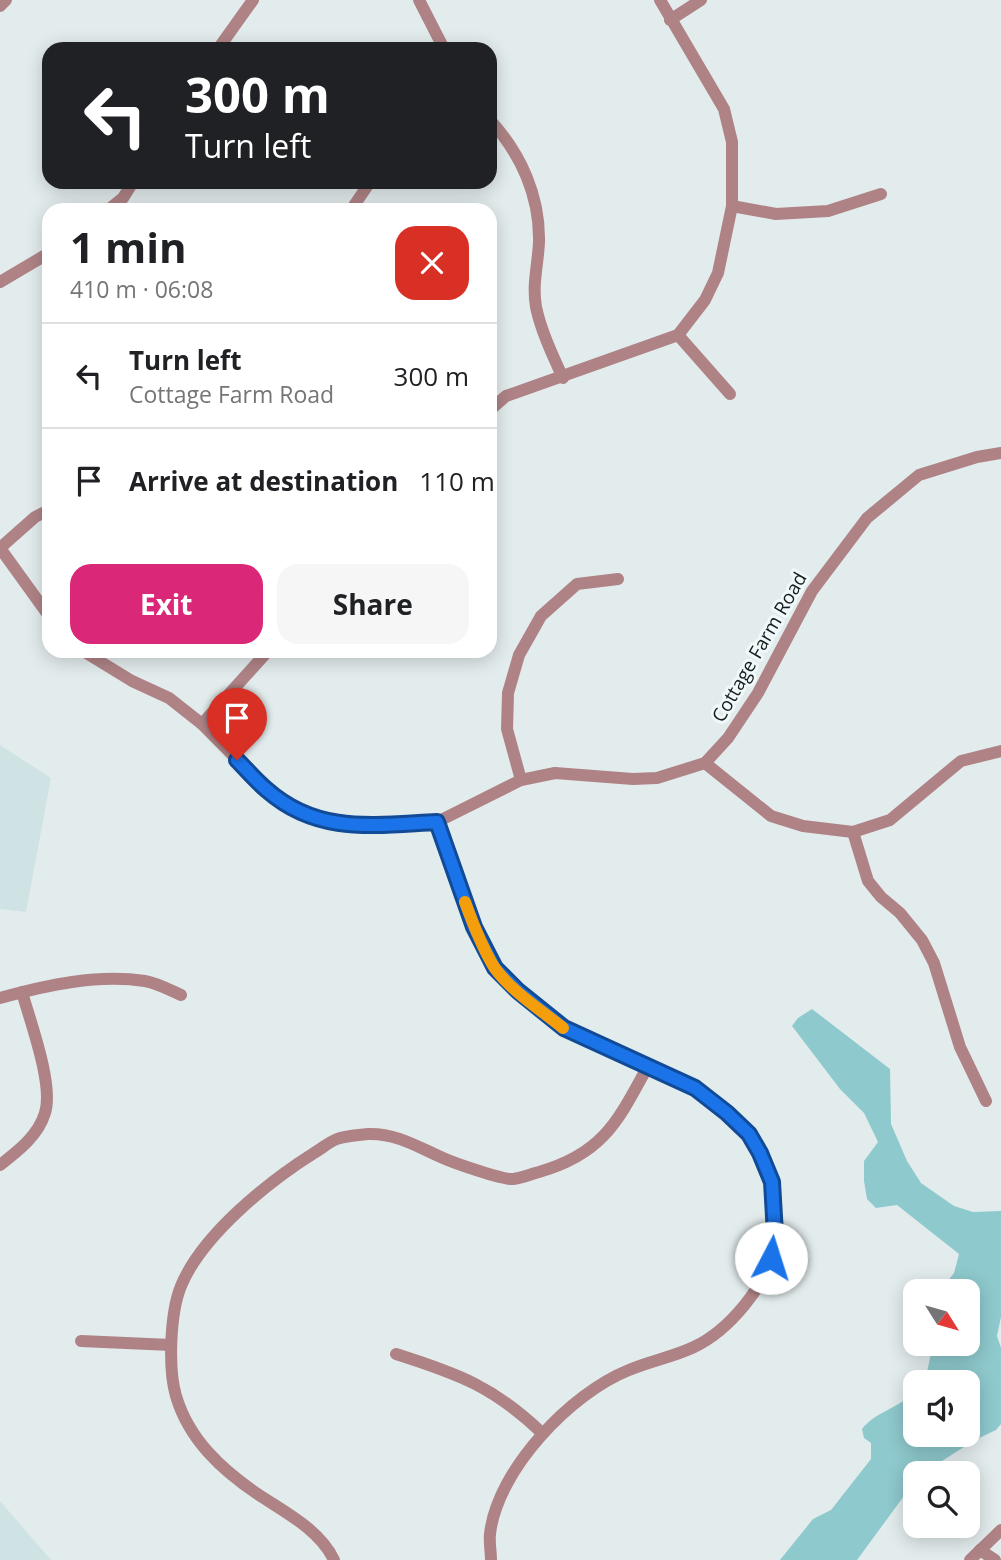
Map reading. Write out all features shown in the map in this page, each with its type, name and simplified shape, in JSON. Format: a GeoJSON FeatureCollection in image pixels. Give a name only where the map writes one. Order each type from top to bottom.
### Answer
{"type":"FeatureCollection","features":[{"type":"Feature","properties":{"kind":"street"},"geometry":{"type":"LineString","coordinates":[[0,6],[6,0]]}},
{"type":"Feature","properties":{"kind":"street"},"geometry":{"type":"LineString","coordinates":[[223,42],[253,0]]}},
{"type":"Feature","properties":{"kind":"street"},"geometry":{"type":"LineString","coordinates":[[419,0],[440,42]]}},
{"type":"Feature","properties":{"kind":"street"},"geometry":{"type":"LineString","coordinates":[[497,404],[506,396],[678,335],[705,300],[718,273],[733,206],[732,142],[724,109],[660,0]]}},
{"type":"Feature","properties":{"kind":"street"},"geometry":{"type":"LineString","coordinates":[[670,20],[701,0]]}},
{"type":"Feature","properties":{"kind":"street"},"geometry":{"type":"LineString","coordinates":[[497,128],[515,150],[529,180],[537,215],[538,242],[534,282],[537,309],[563,378]]}},
{"type":"Feature","properties":{"kind":"street"},"geometry":{"type":"LineString","coordinates":[[117,203],[129,189]]}},
{"type":"Feature","properties":{"kind":"street"},"geometry":{"type":"LineString","coordinates":[[733,206],[776,214],[828,211],[881,194]]}},
{"type":"Feature","properties":{"kind":"street"},"geometry":{"type":"LineString","coordinates":[[0,282],[42,257]]}},
{"type":"Feature","properties":{"kind":"street"},"geometry":{"type":"LineString","coordinates":[[678,335],[730,394]]}},
{"type":"Feature","properties":{"kind":"street","name":"Cottage Farm Road"},"geometry":{"type":"LineString","coordinates":[[705,763],[728,738],[758,693],[812,591],[867,518],[919,475],[977,457],[1001,453]]}},
{"type":"Feature","properties":{"kind":"street"},"geometry":{"type":"LineString","coordinates":[[42,514],[0,548],[42,606]]}},
{"type":"Feature","properties":{"kind":"street"},"geometry":{"type":"LineString","coordinates":[[521,780],[507,729],[508,693],[519,656],[541,616],[577,584],[618,579]]}},
{"type":"Feature","properties":{"kind":"street"},"geometry":{"type":"LineString","coordinates":[[94,658],[132,681],[169,698],[202,724],[269,792],[301,813],[324,821],[355,826],[437,822],[521,780],[555,773],[633,779],[657,778],[705,763],[771,816],[803,826],[853,832],[890,820],[961,761],[1001,751]]}},
{"type":"Feature","properties":{"kind":"street"},"geometry":{"type":"LineString","coordinates":[[202,724],[262,658]]}},
{"type":"Feature","properties":{"kind":"street"},"geometry":{"type":"LineString","coordinates":[[437,822],[474,927],[495,968],[518,991],[564,1028],[695,1088],[749,1134],[772,1182],[775,1234],[771,1258],[762,1279],[739,1312],[708,1341],[678,1355],[628,1370],[595,1388],[575,1401],[542,1433],[509,1482],[497,1509],[490,1534],[491,1560]]}},
{"type":"Feature","properties":{"kind":"street"},"geometry":{"type":"LineString","coordinates":[[853,832],[868,881],[908,922],[922,940],[934,963],[960,1047],[986,1101]]}},
{"type":"Feature","properties":{"kind":"street"},"geometry":{"type":"LineString","coordinates":[[0,998],[60,984],[106,978],[148,981],[181,995]]}},
{"type":"Feature","properties":{"kind":"street"},"geometry":{"type":"LineString","coordinates":[[0,1165],[32,1137],[46,1112],[47,1083],[22,992]]}},
{"type":"Feature","properties":{"kind":"street"},"geometry":{"type":"LineString","coordinates":[[334,1560],[300,1520],[258,1494],[214,1461],[188,1426],[175,1394],[171,1345],[173,1316],[180,1289],[189,1270],[226,1222],[281,1174],[337,1139],[369,1134],[399,1137],[444,1159],[511,1180],[566,1164],[604,1137],[626,1108],[648,1066]]}},
{"type":"Feature","properties":{"kind":"street"},"geometry":{"type":"LineString","coordinates":[[81,1341],[171,1345]]}},
{"type":"Feature","properties":{"kind":"street"},"geometry":{"type":"LineString","coordinates":[[396,1354],[472,1381],[503,1399],[542,1433]]}},
{"type":"Feature","properties":{"kind":"street"},"geometry":{"type":"LineString","coordinates":[[970,1560],[1001,1530]]}},
{"type":"Feature","properties":{"kind":"street"},"geometry":{"type":"LineString","coordinates":[[980,1550],[995,1560]]}},
{"type":"Feature","properties":{"kind":"shaded area"},"geometry":{"type":"Polygon","coordinates":[[[0,745],[51,778],[26,912],[0,909],[0,745]]]}},
{"type":"Feature","properties":{"kind":"shaded area"},"geometry":{"type":"Polygon","coordinates":[[[0,1501],[51,1560],[0,1560],[0,1501]]]}},
{"type":"Feature","properties":{"kind":"water"},"geometry":{"type":"Polygon","coordinates":[[[812,1009],[890,1069],[891,1124],[907,1161],[921,1183],[954,1206],[973,1212],[1001,1211],[1001,1317],[997,1336],[1001,1348],[1001,1424],[996,1430],[980,1438],[980,1370],[927,1370],[930,1356],[980,1356],[980,1279],[949,1279],[954,1273],[959,1254],[897,1205],[876,1208],[867,1199],[864,1161],[878,1142],[864,1113],[840,1089],[792,1026],[798,1018],[812,1009]]]}},
{"type":"Feature","properties":{"kind":"water"},"geometry":{"type":"Polygon","coordinates":[[[903,1401],[903,1447],[964,1447],[942,1461],[903,1461],[903,1497],[857,1560],[780,1560],[813,1519],[831,1510],[871,1459],[871,1443],[864,1438],[862,1429],[874,1418],[903,1401]]]}},
{"type":"Feature","properties":{"kind":"slow traffic"},"geometry":{"type":"LineString","coordinates":[[465,902],[474,927],[495,968],[563,1028]]}},
{"type":"Feature","properties":{"kind":"route"},"geometry":{"type":"LineString","coordinates":[[237,760],[269,792],[301,813],[324,821],[355,826],[437,822],[474,927],[495,968],[518,991],[564,1028],[695,1088],[749,1134],[772,1182],[775,1234],[771,1258]]}}]}
